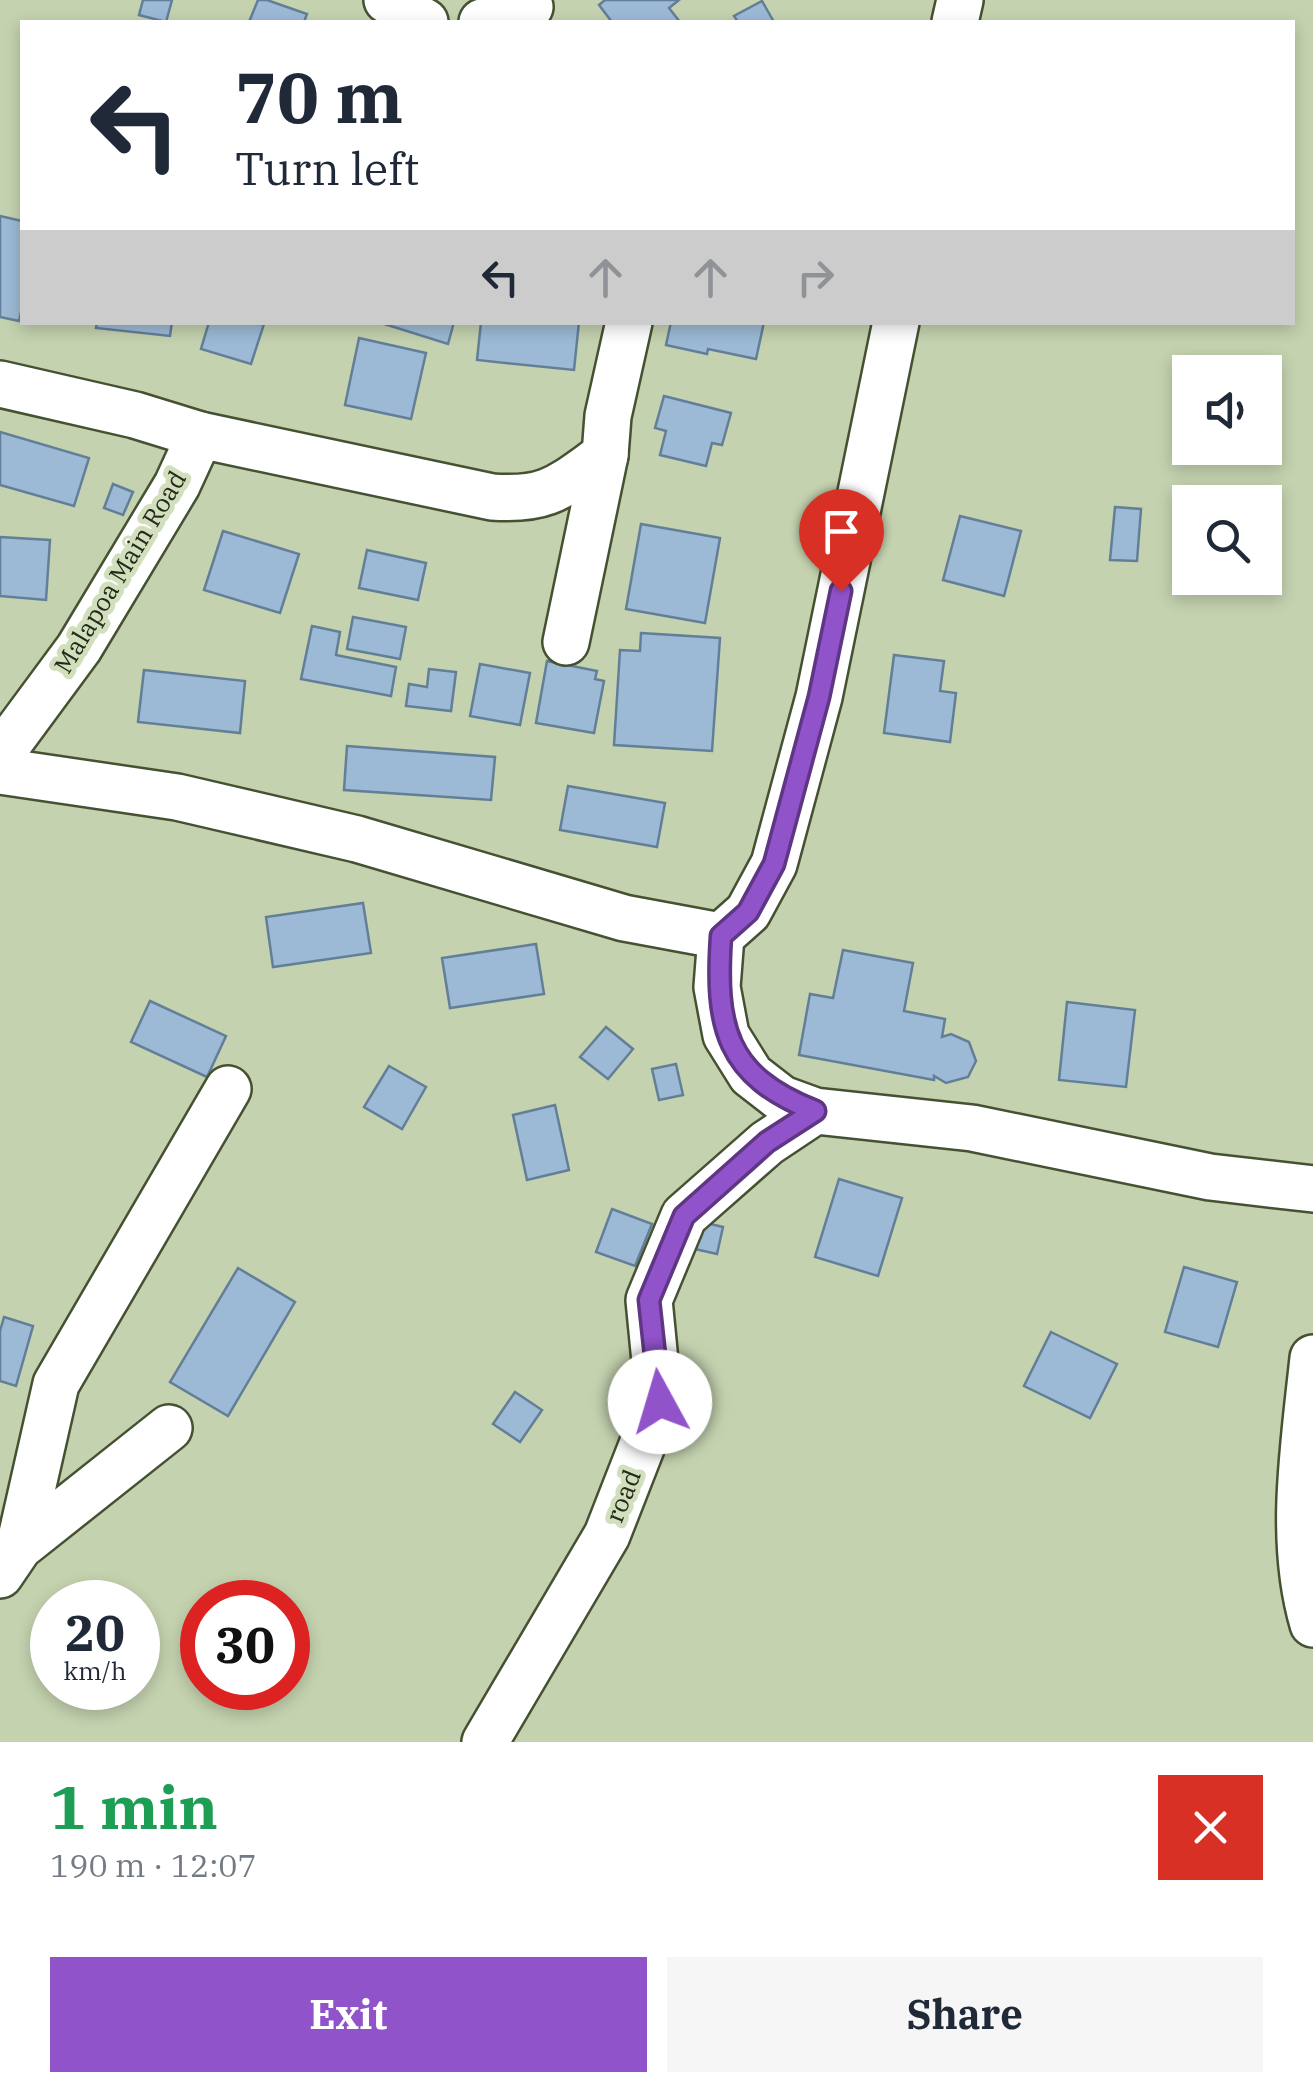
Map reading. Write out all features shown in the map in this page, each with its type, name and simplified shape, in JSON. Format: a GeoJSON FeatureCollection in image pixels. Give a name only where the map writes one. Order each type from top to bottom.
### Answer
{"type":"FeatureCollection","features":[{"type":"Feature","properties":{"kind":"street"},"geometry":{"type":"LineString","coordinates":[[387,0],[422,20]]}},
{"type":"Feature","properties":{"kind":"street"},"geometry":{"type":"LineString","coordinates":[[490,20],[532,10]]}},
{"type":"Feature","properties":{"kind":"street"},"geometry":{"type":"LineString","coordinates":[[566,642],[606,455],[608,416],[628,325]]}},
{"type":"Feature","properties":{"kind":"street"},"geometry":{"type":"LineString","coordinates":[[895,325],[819,697],[774,864],[748,912],[721,936],[718,987],[726,1035],[751,1075],[782,1098],[815,1111],[972,1128],[1210,1177],[1313,1190]]}},
{"type":"Feature","properties":{"kind":"street"},"geometry":{"type":"LineString","coordinates":[[0,384],[136,414],[200,435],[492,497],[523,499],[560,487],[606,455]]}},
{"type":"Feature","properties":{"kind":"street","name":"Malapoa Main Road"},"geometry":{"type":"LineString","coordinates":[[0,755],[79,648],[178,485],[200,435]]}},
{"type":"Feature","properties":{"kind":"street"},"geometry":{"type":"LineString","coordinates":[[0,771],[177,797],[357,839],[624,918],[721,936]]}},
{"type":"Feature","properties":{"kind":"street"},"geometry":{"type":"LineString","coordinates":[[9,1561],[56,1384],[228,1089]]}},
{"type":"Feature","properties":{"kind":"street","name":"road"},"geometry":{"type":"LineString","coordinates":[[485,1742],[607,1535],[660,1402],[649,1300],[684,1216],[767,1142],[815,1111]]}},
{"type":"Feature","properties":{"kind":"street"},"geometry":{"type":"LineString","coordinates":[[1313,1358],[1301,1516],[1302,1565],[1313,1624]]}},
{"type":"Feature","properties":{"kind":"street"},"geometry":{"type":"LineString","coordinates":[[9,1561],[168,1428]]}},
{"type":"Feature","properties":{"kind":"building"},"geometry":{"type":"Polygon","coordinates":[[[143,0],[172,0],[167,20],[139,15],[143,0]]]}},
{"type":"Feature","properties":{"kind":"building"},"geometry":{"type":"Polygon","coordinates":[[[258,0],[307,14],[305,20],[250,20],[258,0]]]}},
{"type":"Feature","properties":{"kind":"building"},"geometry":{"type":"Polygon","coordinates":[[[605,0],[679,0],[669,8],[678,20],[610,20],[599,5],[605,0]]]}},
{"type":"Feature","properties":{"kind":"building"},"geometry":{"type":"Polygon","coordinates":[[[762,1],[773,20],[737,20],[734,16],[762,1]]]}},
{"type":"Feature","properties":{"kind":"building"},"geometry":{"type":"Polygon","coordinates":[[[0,216],[20,221],[20,317],[19,321],[0,317],[0,216]]]}},
{"type":"Feature","properties":{"kind":"building"},"geometry":{"type":"Polygon","coordinates":[[[96,325],[172,325],[170,336],[96,328],[96,325]]]}},
{"type":"Feature","properties":{"kind":"building"},"geometry":{"type":"Polygon","coordinates":[[[208,325],[264,325],[251,364],[201,349],[208,325]]]}},
{"type":"Feature","properties":{"kind":"building"},"geometry":{"type":"Polygon","coordinates":[[[388,325],[453,325],[448,344],[388,325]]]}},
{"type":"Feature","properties":{"kind":"building"},"geometry":{"type":"Polygon","coordinates":[[[481,325],[579,325],[574,370],[477,360],[481,325]]]}},
{"type":"Feature","properties":{"kind":"building"},"geometry":{"type":"Polygon","coordinates":[[[670,325],[763,325],[756,359],[666,345],[670,325]]]}},
{"type":"Feature","properties":{"kind":"building"},"geometry":{"type":"Polygon","coordinates":[[[359,338],[426,353],[411,419],[345,405],[359,338]]]}},
{"type":"Feature","properties":{"kind":"building"},"geometry":{"type":"Polygon","coordinates":[[[664,396],[731,413],[722,445],[712,443],[706,466],[660,455],[666,431],[655,428],[664,396]]]}},
{"type":"Feature","properties":{"kind":"building"},"geometry":{"type":"Polygon","coordinates":[[[0,432],[89,458],[74,506],[0,485],[0,432]]]}},
{"type":"Feature","properties":{"kind":"building"},"geometry":{"type":"Polygon","coordinates":[[[113,484],[133,492],[123,515],[104,508],[113,484]]]}},
{"type":"Feature","properties":{"kind":"building"},"geometry":{"type":"Polygon","coordinates":[[[1115,507],[1141,509],[1137,561],[1110,560],[1115,507]]]}},
{"type":"Feature","properties":{"kind":"building"},"geometry":{"type":"Polygon","coordinates":[[[960,516],[1021,531],[1004,596],[943,580],[960,516]]]}},
{"type":"Feature","properties":{"kind":"building"},"geometry":{"type":"Polygon","coordinates":[[[641,524],[720,538],[705,623],[626,609],[641,524]]]}},
{"type":"Feature","properties":{"kind":"building"},"geometry":{"type":"Polygon","coordinates":[[[223,531],[299,554],[280,613],[204,590],[223,531]]]}},
{"type":"Feature","properties":{"kind":"building"},"geometry":{"type":"Polygon","coordinates":[[[0,537],[50,540],[46,600],[0,596],[0,537]]]}},
{"type":"Feature","properties":{"kind":"building"},"geometry":{"type":"Polygon","coordinates":[[[367,550],[426,563],[418,600],[359,588],[367,550]]]}},
{"type":"Feature","properties":{"kind":"building"},"geometry":{"type":"Polygon","coordinates":[[[353,617],[406,627],[400,659],[347,649],[353,617]]]}},
{"type":"Feature","properties":{"kind":"building"},"geometry":{"type":"Polygon","coordinates":[[[312,626],[340,632],[336,655],[396,667],[391,696],[301,679],[312,626]]]}},
{"type":"Feature","properties":{"kind":"building"},"geometry":{"type":"Polygon","coordinates":[[[641,633],[720,638],[712,751],[614,745],[620,650],[640,651],[641,633]]]}},
{"type":"Feature","properties":{"kind":"building"},"geometry":{"type":"Polygon","coordinates":[[[894,655],[944,661],[940,691],[956,693],[950,742],[884,733],[894,655]]]}},
{"type":"Feature","properties":{"kind":"building"},"geometry":{"type":"Polygon","coordinates":[[[547,661],[597,671],[595,679],[604,681],[594,733],[536,723],[547,661]]]}},
{"type":"Feature","properties":{"kind":"building"},"geometry":{"type":"Polygon","coordinates":[[[480,664],[530,673],[520,725],[470,716],[480,664]]]}},
{"type":"Feature","properties":{"kind":"building"},"geometry":{"type":"Polygon","coordinates":[[[429,669],[456,672],[451,711],[406,706],[409,684],[427,687],[429,669]]]}},
{"type":"Feature","properties":{"kind":"building"},"geometry":{"type":"Polygon","coordinates":[[[144,670],[245,681],[240,733],[138,722],[144,670]]]}},
{"type":"Feature","properties":{"kind":"building"},"geometry":{"type":"Polygon","coordinates":[[[347,746],[495,757],[491,800],[344,790],[347,746]]]}},
{"type":"Feature","properties":{"kind":"building"},"geometry":{"type":"Polygon","coordinates":[[[568,786],[665,803],[657,847],[560,830],[568,786]]]}},
{"type":"Feature","properties":{"kind":"building"},"geometry":{"type":"Polygon","coordinates":[[[363,903],[371,953],[273,967],[266,917],[363,903]]]}},
{"type":"Feature","properties":{"kind":"building"},"geometry":{"type":"Polygon","coordinates":[[[536,944],[544,994],[450,1008],[442,958],[536,944]]]}},
{"type":"Feature","properties":{"kind":"building"},"geometry":{"type":"Polygon","coordinates":[[[843,950],[913,963],[904,1011],[945,1019],[942,1037],[951,1034],[969,1042],[976,1061],[968,1077],[946,1083],[934,1076],[934,1080],[799,1055],[810,994],[833,998],[843,950]]]}},
{"type":"Feature","properties":{"kind":"building"},"geometry":{"type":"Polygon","coordinates":[[[150,1001],[226,1036],[207,1077],[131,1042],[150,1001]]]}},
{"type":"Feature","properties":{"kind":"building"},"geometry":{"type":"Polygon","coordinates":[[[1067,1002],[1135,1010],[1126,1087],[1059,1080],[1067,1002]]]}},
{"type":"Feature","properties":{"kind":"building"},"geometry":{"type":"Polygon","coordinates":[[[606,1027],[633,1049],[608,1079],[580,1057],[606,1027]]]}},
{"type":"Feature","properties":{"kind":"building"},"geometry":{"type":"Polygon","coordinates":[[[676,1064],[683,1095],[659,1100],[652,1069],[676,1064]]]}},
{"type":"Feature","properties":{"kind":"building"},"geometry":{"type":"Polygon","coordinates":[[[389,1066],[426,1087],[402,1129],[364,1107],[389,1066]]]}},
{"type":"Feature","properties":{"kind":"building"},"geometry":{"type":"Polygon","coordinates":[[[555,1105],[569,1170],[527,1180],[513,1115],[555,1105]]]}},
{"type":"Feature","properties":{"kind":"building"},"geometry":{"type":"Polygon","coordinates":[[[839,1179],[902,1198],[878,1276],[815,1257],[839,1179]]]}},
{"type":"Feature","properties":{"kind":"building"},"geometry":{"type":"Polygon","coordinates":[[[612,1209],[652,1224],[635,1266],[596,1252],[612,1209]]]}},
{"type":"Feature","properties":{"kind":"building"},"geometry":{"type":"Polygon","coordinates":[[[702,1222],[723,1227],[717,1254],[695,1249],[702,1222]]]}},
{"type":"Feature","properties":{"kind":"building"},"geometry":{"type":"Polygon","coordinates":[[[1184,1267],[1237,1282],[1218,1347],[1165,1332],[1184,1267]]]}},
{"type":"Feature","properties":{"kind":"building"},"geometry":{"type":"Polygon","coordinates":[[[238,1268],[295,1302],[228,1416],[170,1382],[238,1268]]]}},
{"type":"Feature","properties":{"kind":"building"},"geometry":{"type":"Polygon","coordinates":[[[4,1317],[33,1326],[16,1386],[0,1381],[0,1331],[4,1317]]]}},
{"type":"Feature","properties":{"kind":"building"},"geometry":{"type":"Polygon","coordinates":[[[1051,1332],[1117,1364],[1090,1418],[1024,1386],[1051,1332]]]}},
{"type":"Feature","properties":{"kind":"building"},"geometry":{"type":"Polygon","coordinates":[[[515,1392],[542,1410],[520,1442],[493,1424],[515,1392]]]}},
{"type":"Feature","properties":{"kind":"route"},"geometry":{"type":"LineString","coordinates":[[660,1402],[649,1300],[684,1216],[767,1142],[815,1111],[782,1098],[751,1075],[726,1035],[718,987],[721,936],[748,912],[774,864],[819,697],[841,591]]}}]}
